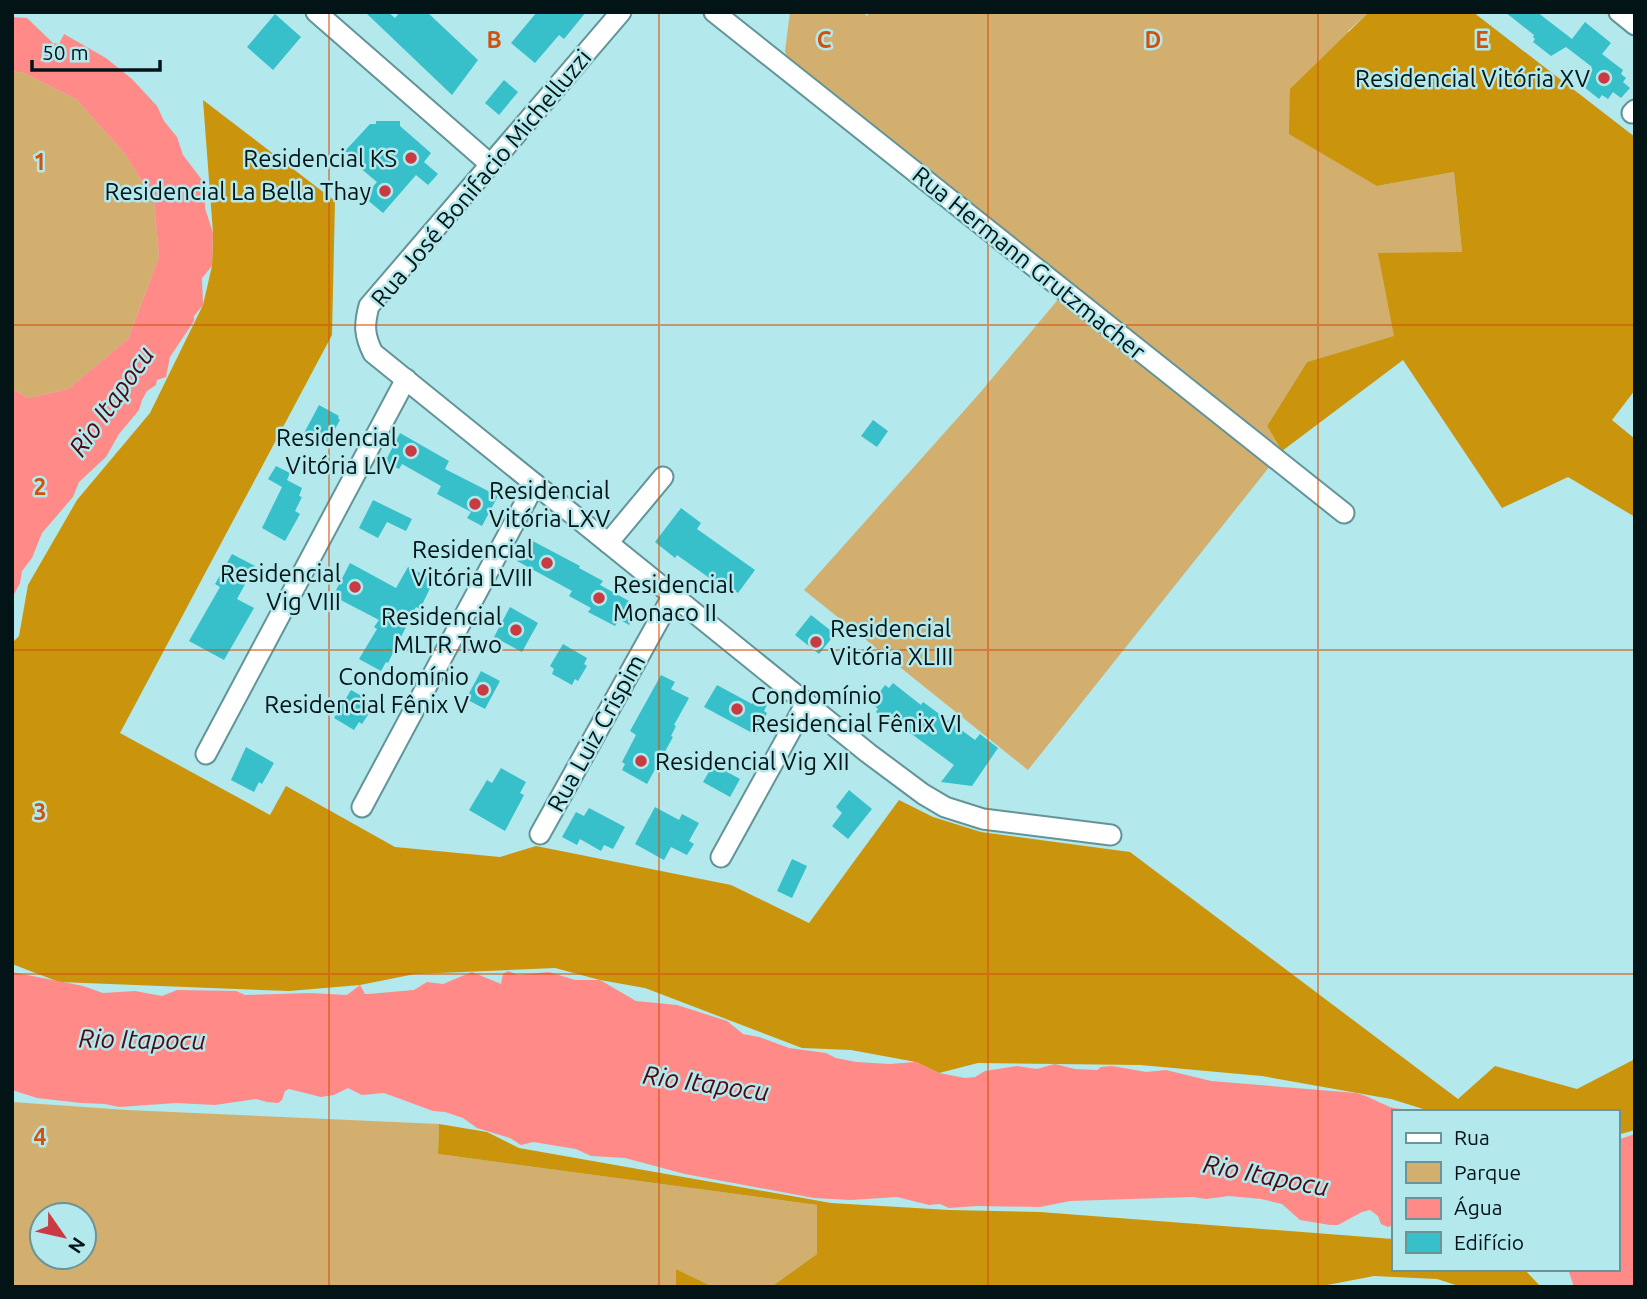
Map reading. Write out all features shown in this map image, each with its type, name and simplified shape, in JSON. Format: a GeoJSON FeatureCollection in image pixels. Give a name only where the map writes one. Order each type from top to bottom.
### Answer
{"type":"FeatureCollection","features":[{"type":"Feature","properties":{"kind":"street"},"geometry":{"type":"LineString","coordinates":[[316,12],[490,164]]}},
{"type":"Feature","properties":{"kind":"street","name":"Rua José Bonifacio Michelluzzi"},"geometry":{"type":"LineString","coordinates":[[406,379],[373,353],[365,338],[364,324],[369,306],[621,12]]}},
{"type":"Feature","properties":{"kind":"street","name":"Rua Hermann Grutzmacher"},"geometry":{"type":"LineString","coordinates":[[714,12],[1344,513]]}},
{"type":"Feature","properties":{"kind":"street"},"geometry":{"type":"LineString","coordinates":[[1619,12],[1635,25]]}},
{"type":"Feature","properties":{"kind":"street"},"geometry":{"type":"LineString","coordinates":[[206,754],[406,379],[806,703],[901,778],[945,807],[983,818],[1111,835]]}},
{"type":"Feature","properties":{"kind":"street"},"geometry":{"type":"LineString","coordinates":[[608,543],[663,477]]}},
{"type":"Feature","properties":{"kind":"street"},"geometry":{"type":"LineString","coordinates":[[362,807],[535,484]]}},
{"type":"Feature","properties":{"kind":"street","name":"Rua Luiz Crispim"},"geometry":{"type":"LineString","coordinates":[[540,834],[673,596]]}},
{"type":"Feature","properties":{"kind":"street"},"geometry":{"type":"LineString","coordinates":[[721,857],[806,703]]}},
{"type":"Feature","properties":{"kind":"green space"},"geometry":{"type":"Polygon","coordinates":[[[790,12],[862,12],[867,16],[870,12],[1369,12],[1348,31],[1377,186],[1454,172],[1462,252],[1395,336],[1307,362],[1267,426],[1282,451],[1028,770],[804,590],[979,394],[1071,284],[793,74],[785,51],[790,12]]]}},
{"type":"Feature","properties":{"kind":"green space"},"geometry":{"type":"Polygon","coordinates":[[[12,71],[24,73],[76,99],[125,154],[154,201],[159,257],[128,339],[68,389],[28,398],[12,389],[12,71]]]}},
{"type":"Feature","properties":{"kind":"green space"},"geometry":{"type":"Polygon","coordinates":[[[12,1102],[439,1124],[438,1154],[817,1205],[817,1254],[771,1287],[713,1287],[676,1269],[676,1287],[12,1287],[12,1102]]]}},
{"type":"Feature","properties":{"kind":"shaded area"},"geometry":{"type":"Polygon","coordinates":[[[1369,12],[1473,12],[1635,137],[1635,390],[1612,420],[1635,439],[1635,517],[1568,477],[1502,508],[1403,360],[1282,451],[1267,426],[1307,362],[1394,336],[1378,253],[1462,252],[1454,172],[1377,186],[1289,134],[1290,89],[1369,12]]]}},
{"type":"Feature","properties":{"kind":"shaded area"},"geometry":{"type":"Polygon","coordinates":[[[203,100],[335,201],[332,335],[120,733],[270,815],[286,786],[395,847],[500,857],[536,846],[731,885],[809,923],[899,800],[933,817],[981,832],[1130,852],[1458,1099],[1495,1066],[1577,1089],[1635,1059],[1635,1130],[1619,1134],[1619,1110],[1427,1110],[1391,1099],[1262,1076],[1140,1065],[978,1063],[939,1073],[916,1062],[851,1050],[802,1048],[645,988],[555,968],[415,974],[360,985],[289,991],[59,982],[12,964],[12,643],[19,636],[28,585],[77,500],[150,413],[203,305],[212,266],[213,233],[203,100]]]}},
{"type":"Feature","properties":{"kind":"shaded area"},"geometry":{"type":"Polygon","coordinates":[[[439,1124],[487,1132],[519,1148],[831,1203],[1040,1212],[1392,1239],[1392,1271],[1526,1271],[1541,1287],[1462,1287],[1437,1279],[1374,1276],[1317,1287],[771,1287],[817,1254],[817,1205],[438,1154],[439,1124]]]}},
{"type":"Feature","properties":{"kind":"shaded area"},"geometry":{"type":"Polygon","coordinates":[[[676,1269],[713,1287],[676,1287],[676,1269]]]}},
{"type":"Feature","properties":{"kind":"water","name":"Rio Itapocu"},"geometry":{"type":"Polygon","coordinates":[[[12,17],[27,18],[53,43],[59,44],[64,34],[106,58],[132,79],[157,106],[164,121],[177,137],[183,155],[202,180],[205,187],[205,208],[213,233],[212,266],[202,278],[203,305],[170,357],[166,377],[157,380],[156,385],[147,391],[139,410],[119,434],[106,457],[79,482],[73,497],[42,533],[32,558],[22,571],[20,583],[12,598],[12,389],[28,398],[68,389],[128,339],[159,257],[154,201],[125,154],[76,99],[24,73],[12,71],[12,17]]]}},
{"type":"Feature","properties":{"kind":"water","name":"Rio Itapocu"},"geometry":{"type":"Polygon","coordinates":[[[508,971],[518,975],[549,972],[575,980],[600,980],[636,1001],[677,1005],[727,1021],[743,1034],[789,1048],[826,1053],[856,1062],[916,1062],[939,1073],[965,1078],[975,1077],[985,1071],[1017,1066],[1037,1069],[1055,1064],[1075,1069],[1097,1070],[1112,1066],[1146,1072],[1166,1070],[1211,1081],[1356,1093],[1390,1107],[1412,1110],[1392,1110],[1392,1225],[1381,1224],[1378,1216],[1370,1210],[1338,1225],[1330,1225],[1300,1220],[1282,1204],[1229,1196],[1206,1199],[1193,1197],[1070,1201],[1040,1207],[949,1208],[897,1197],[851,1200],[814,1198],[685,1174],[625,1158],[591,1156],[576,1149],[533,1142],[521,1145],[445,1112],[433,1111],[384,1093],[362,1095],[348,1088],[334,1095],[321,1097],[289,1089],[278,1103],[256,1099],[215,1105],[176,1103],[119,1107],[37,1098],[12,1090],[12,972],[83,986],[103,993],[135,991],[162,996],[177,990],[236,991],[245,995],[347,995],[360,985],[365,994],[368,994],[414,990],[427,982],[443,984],[472,972],[501,984],[503,974],[508,971]]]}},
{"type":"Feature","properties":{"kind":"water"},"geometry":{"type":"Polygon","coordinates":[[[1635,1134],[1635,1287],[1574,1287],[1569,1271],[1619,1271],[1619,1139],[1635,1134]]]}},
{"type":"Feature","properties":{"kind":"building"},"geometry":{"type":"Polygon","coordinates":[[[365,12],[388,12],[395,18],[400,12],[427,12],[478,60],[452,95],[365,12]]]}},
{"type":"Feature","properties":{"kind":"building"},"geometry":{"type":"Polygon","coordinates":[[[537,12],[586,12],[564,39],[559,35],[535,63],[511,43],[537,12]]]}},
{"type":"Feature","properties":{"kind":"building"},"geometry":{"type":"Polygon","coordinates":[[[1505,12],[1537,12],[1572,39],[1585,22],[1611,43],[1602,54],[1623,70],[1621,74],[1626,78],[1623,82],[1630,88],[1621,98],[1613,92],[1608,99],[1602,95],[1599,99],[1584,87],[1586,84],[1583,79],[1592,67],[1566,47],[1551,56],[1533,42],[1534,35],[1505,12]]]}},
{"type":"Feature","properties":{"kind":"building"},"geometry":{"type":"Polygon","coordinates":[[[275,14],[301,37],[273,70],[247,47],[275,14]]]}},
{"type":"Feature","properties":{"kind":"building"},"geometry":{"type":"Polygon","coordinates":[[[504,80],[518,92],[499,115],[485,103],[504,80]]]}},
{"type":"Feature","properties":{"kind":"building"},"geometry":{"type":"Polygon","coordinates":[[[376,121],[400,121],[400,126],[431,153],[424,162],[438,174],[428,185],[416,175],[383,213],[364,197],[377,182],[352,161],[354,158],[345,151],[370,124],[376,124],[376,121]]]}},
{"type":"Feature","properties":{"kind":"building"},"geometry":{"type":"Polygon","coordinates":[[[319,405],[339,416],[340,420],[325,447],[303,435],[319,405]]]}},
{"type":"Feature","properties":{"kind":"building"},"geometry":{"type":"Polygon","coordinates":[[[873,420],[888,431],[877,447],[861,436],[873,420]]]}},
{"type":"Feature","properties":{"kind":"building"},"geometry":{"type":"Polygon","coordinates":[[[400,433],[449,461],[445,469],[498,496],[482,526],[467,518],[471,512],[437,494],[441,486],[402,464],[399,469],[385,462],[400,433]]]}},
{"type":"Feature","properties":{"kind":"building"},"geometry":{"type":"Polygon","coordinates":[[[276,466],[290,473],[287,480],[302,488],[299,496],[302,497],[295,511],[300,514],[285,541],[262,528],[282,487],[268,479],[276,466]]]}},
{"type":"Feature","properties":{"kind":"building"},"geometry":{"type":"Polygon","coordinates":[[[373,500],[412,519],[406,531],[387,522],[378,538],[359,528],[373,500]]]}},
{"type":"Feature","properties":{"kind":"building"},"geometry":{"type":"Polygon","coordinates":[[[681,508],[701,523],[697,529],[755,570],[738,593],[732,589],[729,592],[655,542],[681,508]]]}},
{"type":"Feature","properties":{"kind":"building"},"geometry":{"type":"Polygon","coordinates":[[[529,539],[580,566],[579,568],[603,581],[600,585],[629,601],[626,606],[636,612],[629,625],[619,619],[615,626],[588,612],[591,608],[569,596],[572,591],[517,561],[529,539]]]}},
{"type":"Feature","properties":{"kind":"building"},"geometry":{"type":"Polygon","coordinates":[[[232,554],[255,566],[237,599],[254,608],[224,660],[189,641],[220,587],[215,584],[232,554]]]}},
{"type":"Feature","properties":{"kind":"building"},"geometry":{"type":"Polygon","coordinates":[[[350,563],[396,588],[408,567],[434,580],[420,609],[416,607],[388,663],[386,662],[381,671],[359,659],[377,629],[374,627],[379,620],[333,596],[350,563]]]}},
{"type":"Feature","properties":{"kind":"building","name":"Residencial MLTR Two"},"geometry":{"type":"Polygon","coordinates":[[[510,607],[538,623],[522,652],[494,637],[510,607]]]}},
{"type":"Feature","properties":{"kind":"building","name":"Residencial Vitória XLIII"},"geometry":{"type":"Polygon","coordinates":[[[811,615],[835,634],[819,654],[795,635],[811,615]]]}},
{"type":"Feature","properties":{"kind":"building"},"geometry":{"type":"Polygon","coordinates":[[[563,644],[587,658],[584,664],[587,666],[578,681],[575,679],[572,685],[552,674],[554,669],[550,666],[563,644]]]}},
{"type":"Feature","properties":{"kind":"building","name":"Condomínio Residencial Fênix V"},"geometry":{"type":"Polygon","coordinates":[[[481,671],[500,681],[485,709],[466,699],[481,671]]]}},
{"type":"Feature","properties":{"kind":"building"},"geometry":{"type":"Polygon","coordinates":[[[661,675],[675,682],[671,689],[689,698],[674,725],[673,737],[647,784],[622,770],[625,764],[622,762],[636,735],[630,731],[661,675]]]}},
{"type":"Feature","properties":{"kind":"building"},"geometry":{"type":"Polygon","coordinates":[[[893,683],[975,740],[980,734],[998,748],[972,786],[941,782],[954,765],[891,719],[889,721],[876,712],[878,709],[872,703],[885,685],[889,688],[893,683]]]}},
{"type":"Feature","properties":{"kind":"building","name":"Condomínio Residencial Fênix VI"},"geometry":{"type":"Polygon","coordinates":[[[717,685],[752,704],[755,699],[767,705],[764,711],[767,713],[756,735],[704,707],[717,685]]]}},
{"type":"Feature","properties":{"kind":"building"},"geometry":{"type":"Polygon","coordinates":[[[351,690],[372,702],[368,709],[371,710],[362,724],[359,722],[354,730],[334,718],[351,690]]]}},
{"type":"Feature","properties":{"kind":"building"},"geometry":{"type":"Polygon","coordinates":[[[246,747],[274,763],[254,792],[231,780],[246,747]]]}},
{"type":"Feature","properties":{"kind":"building"},"geometry":{"type":"Polygon","coordinates":[[[715,761],[740,779],[730,797],[703,782],[715,761]]]}},
{"type":"Feature","properties":{"kind":"building"},"geometry":{"type":"Polygon","coordinates":[[[501,768],[526,782],[520,793],[524,795],[505,831],[469,810],[487,780],[492,783],[501,768]]]}},
{"type":"Feature","properties":{"kind":"building"},"geometry":{"type":"Polygon","coordinates":[[[849,790],[872,809],[848,839],[832,826],[842,813],[836,807],[849,790]]]}},
{"type":"Feature","properties":{"kind":"building"},"geometry":{"type":"Polygon","coordinates":[[[655,807],[679,820],[682,814],[699,823],[689,841],[694,844],[687,855],[671,847],[664,860],[635,844],[655,807]]]}},
{"type":"Feature","properties":{"kind":"building"},"geometry":{"type":"Polygon","coordinates":[[[589,808],[625,827],[613,849],[604,845],[601,851],[580,839],[577,845],[562,837],[576,812],[584,816],[589,808]]]}},
{"type":"Feature","properties":{"kind":"building"},"geometry":{"type":"Polygon","coordinates":[[[792,859],[807,866],[792,898],[777,891],[792,859]]]}},
{"type":"Feature","properties":{"kind":"place","name":"Residencial Vitória XV"},"geometry":{"type":"Point","coordinates":[1604,78]}},
{"type":"Feature","properties":{"kind":"place","name":"Residencial KS"},"geometry":{"type":"Point","coordinates":[411,158]}},
{"type":"Feature","properties":{"kind":"place","name":"Residencial La Bella Thay"},"geometry":{"type":"Point","coordinates":[385,191]}},
{"type":"Feature","properties":{"kind":"place","name":"Residencial Vitória LIV"},"geometry":{"type":"Point","coordinates":[411,451]}},
{"type":"Feature","properties":{"kind":"place","name":"Residencial Vitória LXV"},"geometry":{"type":"Point","coordinates":[475,504]}},
{"type":"Feature","properties":{"kind":"place","name":"Residencial Vitória LVIII"},"geometry":{"type":"Point","coordinates":[547,563]}},
{"type":"Feature","properties":{"kind":"place","name":"Residencial Vig VIII"},"geometry":{"type":"Point","coordinates":[355,587]}},
{"type":"Feature","properties":{"kind":"place","name":"Residencial Monaco II"},"geometry":{"type":"Point","coordinates":[599,598]}},
{"type":"Feature","properties":{"kind":"place","name":"Residencial MLTR Two"},"geometry":{"type":"Point","coordinates":[516,630]}},
{"type":"Feature","properties":{"kind":"place","name":"Residencial Vitória XLIII"},"geometry":{"type":"Point","coordinates":[816,642]}},
{"type":"Feature","properties":{"kind":"place","name":"Condomínio Residencial Fênix V"},"geometry":{"type":"Point","coordinates":[483,690]}},
{"type":"Feature","properties":{"kind":"place","name":"Condomínio Residencial Fênix VI"},"geometry":{"type":"Point","coordinates":[737,709]}},
{"type":"Feature","properties":{"kind":"place","name":"Residencial Vig XII"},"geometry":{"type":"Point","coordinates":[641,761]}}]}
